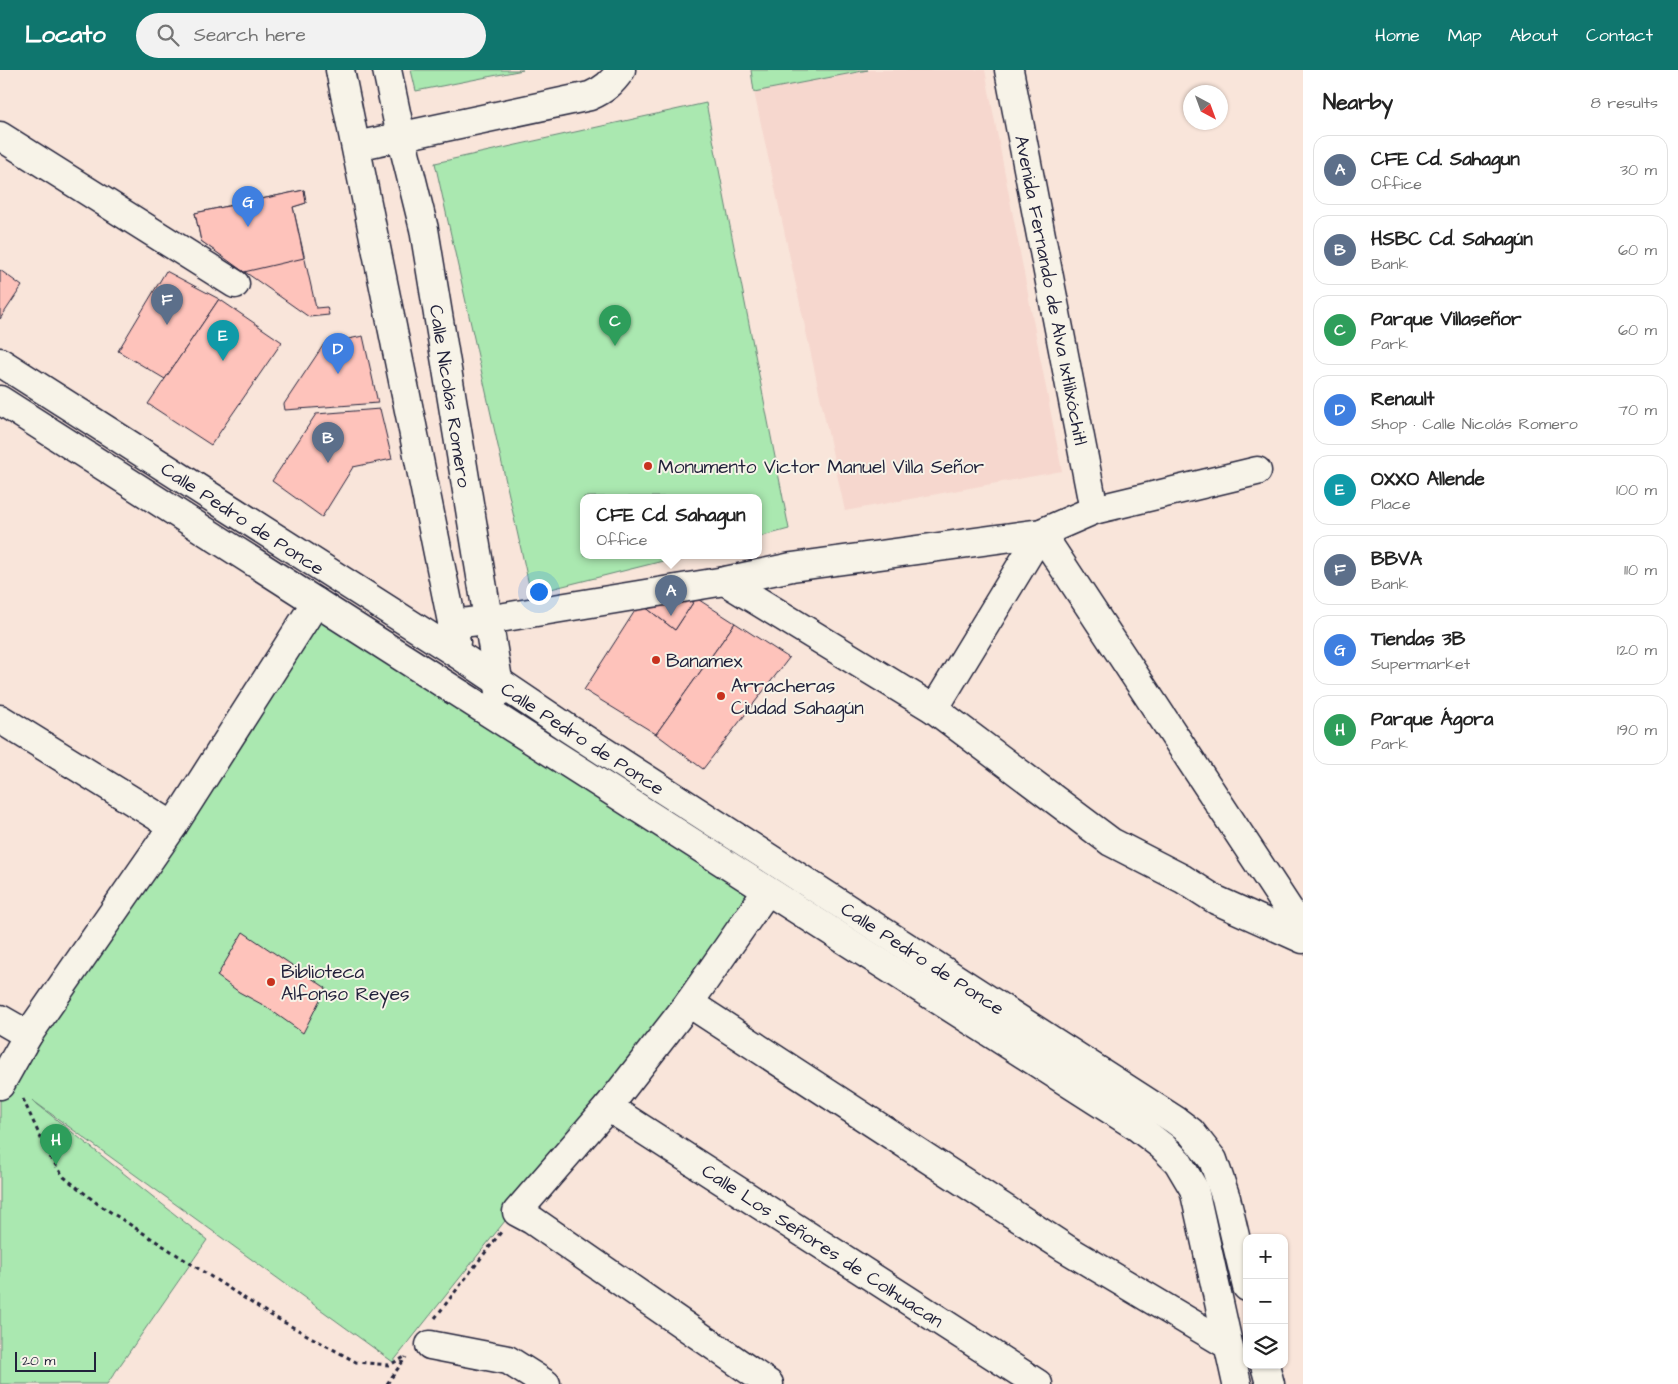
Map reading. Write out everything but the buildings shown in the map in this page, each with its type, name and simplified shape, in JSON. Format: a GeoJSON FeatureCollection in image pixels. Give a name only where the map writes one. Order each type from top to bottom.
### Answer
{"type":"FeatureCollection","features":[{"type":"Feature","properties":{"kind":"street"},"geometry":{"type":"LineString","coordinates":[[340,70],[459,655],[465,697]]}},
{"type":"Feature","properties":{"kind":"street","name":"Calle Nicolás Romero"},"geometry":{"type":"LineString","coordinates":[[387,70],[424,229],[506,723]]}},
{"type":"Feature","properties":{"kind":"street"},"geometry":{"type":"LineString","coordinates":[[356,146],[590,96],[602,91],[621,70]]}},
{"type":"Feature","properties":{"kind":"street","name":"Avenida Fernando de Alva Ixtlilxóchitl"},"geometry":{"type":"LineString","coordinates":[[1009,70],[1094,510]]}},
{"type":"Feature","properties":{"kind":"street"},"geometry":{"type":"LineString","coordinates":[[0,136],[235,284]]}},
{"type":"Feature","properties":{"kind":"street","name":"Calle Pedro de Ponce"},"geometry":{"type":"LineString","coordinates":[[0,362],[459,655],[1192,1132],[1213,1160],[1226,1198],[1245,1279]]}},
{"type":"Feature","properties":{"kind":"street","name":"Calle Pedro de Ponce"},"geometry":{"type":"LineString","coordinates":[[0,400],[1136,1126],[1162,1146],[1178,1162],[1194,1189],[1228,1345]]}},
{"type":"Feature","properties":{"kind":"street"},"geometry":{"type":"LineString","coordinates":[[452,624],[488,620],[726,582],[792,567],[1041,533],[1094,510],[1257,471]]}},
{"type":"Feature","properties":{"kind":"street"},"geometry":{"type":"LineString","coordinates":[[934,709],[1041,533]]}},
{"type":"Feature","properties":{"kind":"street"},"geometry":{"type":"LineString","coordinates":[[1041,533],[1303,931]]}},
{"type":"Feature","properties":{"kind":"street"},"geometry":{"type":"LineString","coordinates":[[726,582],[934,709],[1111,842],[1183,879],[1216,900],[1303,939]]}},
{"type":"Feature","properties":{"kind":"street"},"geometry":{"type":"LineString","coordinates":[[1,1084],[28,1035],[173,826],[316,602]]}},
{"type":"Feature","properties":{"kind":"street"},"geometry":{"type":"LineString","coordinates":[[0,719],[173,826]]}},
{"type":"Feature","properties":{"kind":"street"},"geometry":{"type":"LineString","coordinates":[[767,890],[689,1003],[608,1107],[517,1212],[532,1220],[769,1384]]}},
{"type":"Feature","properties":{"kind":"street"},"geometry":{"type":"LineString","coordinates":[[689,1003],[1064,1248],[1228,1345],[1236,1384]]}},
{"type":"Feature","properties":{"kind":"street"},"geometry":{"type":"LineString","coordinates":[[0,1018],[28,1035]]}},
{"type":"Feature","properties":{"kind":"street","name":"Calle Los Señores de Colhuacan"},"geometry":{"type":"LineString","coordinates":[[608,1107],[1038,1384]]}},
{"type":"Feature","properties":{"kind":"street"},"geometry":{"type":"LineString","coordinates":[[422,1342],[508,1360],[546,1384]]}},
{"type":"Feature","properties":{"kind":"street"},"geometry":{"type":"LineString","coordinates":[[1266,1369],[1270,1384]]}},
{"type":"Feature","properties":{"kind":"path"},"geometry":{"type":"LineString","coordinates":[[1,1084],[18,1090],[48,1154],[64,1177],[98,1204],[269,1314],[356,1362],[389,1365],[422,1342]]}},
{"type":"Feature","properties":{"kind":"path"},"geometry":{"type":"LineString","coordinates":[[387,1384],[422,1342],[517,1212]]}},
{"type":"Feature","properties":{"kind":"shaded area"},"geometry":{"type":"Polygon","coordinates":[[[868,70],[985,70],[1062,471],[845,511],[754,92],[868,70]]]}},
{"type":"Feature","properties":{"kind":"green space"},"geometry":{"type":"Polygon","coordinates":[[[411,70],[523,70],[416,91],[411,70]]]}},
{"type":"Feature","properties":{"kind":"green space"},"geometry":{"type":"Polygon","coordinates":[[[751,70],[868,70],[754,92],[751,70]]]}},
{"type":"Feature","properties":{"kind":"green space"},"geometry":{"type":"Polygon","coordinates":[[[706,103],[789,529],[762,536],[762,494],[580,494],[580,559],[671,559],[531,594],[435,163],[706,103]]]}},
{"type":"Feature","properties":{"kind":"green space"},"geometry":{"type":"Polygon","coordinates":[[[321,605],[767,891],[393,1362],[32,1100],[207,1240],[107,1384],[0,1384],[0,1085],[321,605]]]}},
{"type":"Feature","properties":{"kind":"place","name":"Tiendas 3B"},"geometry":{"type":"Point","coordinates":[248,227]}},
{"type":"Feature","properties":{"kind":"place","name":"BBVA"},"geometry":{"type":"Point","coordinates":[167,325]}},
{"type":"Feature","properties":{"kind":"place","name":"Parque Villaseñor"},"geometry":{"type":"Point","coordinates":[615,346]}},
{"type":"Feature","properties":{"kind":"place","name":"OXXO Allende"},"geometry":{"type":"Point","coordinates":[223,361]}},
{"type":"Feature","properties":{"kind":"place","name":"Renault"},"geometry":{"type":"Point","coordinates":[338,374]}},
{"type":"Feature","properties":{"kind":"place","name":"HSBC Cd. Sahagún"},"geometry":{"type":"Point","coordinates":[328,463]}},
{"type":"Feature","properties":{"kind":"place","name":"Monumento Victor Manuel Villa Señor"},"geometry":{"type":"Point","coordinates":[648,466]}},
{"type":"Feature","properties":{"kind":"place","name":"CFE Cd. Sahagun"},"geometry":{"type":"Point","coordinates":[671,616]}},
{"type":"Feature","properties":{"kind":"place","name":"Banamex"},"geometry":{"type":"Point","coordinates":[656,660]}},
{"type":"Feature","properties":{"kind":"place","name":"Arracheras Ciudad Sahagún"},"geometry":{"type":"Point","coordinates":[721,696]}},
{"type":"Feature","properties":{"kind":"place","name":"Biblioteca Alfonso Reyes"},"geometry":{"type":"Point","coordinates":[271,982]}},
{"type":"Feature","properties":{"kind":"place","name":"Parque Ágora"},"geometry":{"type":"Point","coordinates":[56,1165]}}]}
